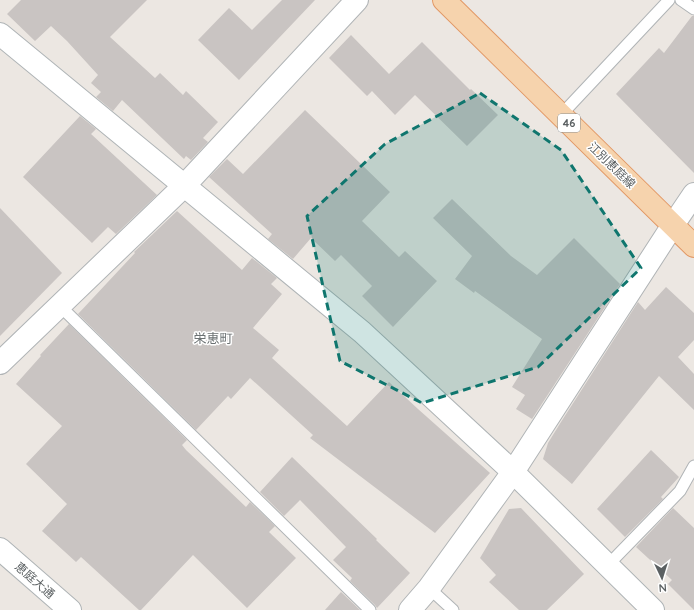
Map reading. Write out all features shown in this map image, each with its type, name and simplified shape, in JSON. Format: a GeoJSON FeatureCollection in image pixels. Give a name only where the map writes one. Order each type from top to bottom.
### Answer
{"type":"FeatureCollection","features":[{"type":"Feature","properties":{"kind":"main road","name":"江別恵庭線"},"geometry":{"type":"LineString","coordinates":[[444,0],[694,246]]}},
{"type":"Feature","properties":{"kind":"street"},"geometry":{"type":"LineString","coordinates":[[0,363],[184,186],[357,0]]}},
{"type":"Feature","properties":{"kind":"street"},"geometry":{"type":"LineString","coordinates":[[0,34],[362,332],[513,472],[653,610]]}},
{"type":"Feature","properties":{"kind":"street"},"geometry":{"type":"LineString","coordinates":[[410,610],[429,588],[513,472],[694,194]]}},
{"type":"Feature","properties":{"kind":"street","name":"恵庭大通"},"geometry":{"type":"LineString","coordinates":[[0,549],[70,610]]}},
{"type":"Feature","properties":{"kind":"lane"},"geometry":{"type":"LineString","coordinates":[[561,115],[669,0]]}},
{"type":"Feature","properties":{"kind":"lane"},"geometry":{"type":"LineString","coordinates":[[681,0],[694,10]]}},
{"type":"Feature","properties":{"kind":"lane"},"geometry":{"type":"LineString","coordinates":[[60,306],[370,610]]}},
{"type":"Feature","properties":{"kind":"lane"},"geometry":{"type":"LineString","coordinates":[[608,565],[680,491],[694,466]]}},
{"type":"Feature","properties":{"kind":"lane"},"geometry":{"type":"LineString","coordinates":[[429,588],[452,610]]}},
{"type":"Feature","properties":{"kind":"highlighted area"},"geometry":{"type":"Polygon","coordinates":[[[480,93],[561,150],[641,268],[538,367],[422,403],[340,361],[307,216],[385,144],[480,93]]]}},
{"type":"Feature","properties":{"kind":"building"},"geometry":{"type":"Polygon","coordinates":[[[21,0],[147,0],[110,37],[155,78],[160,73],[183,95],[186,91],[218,122],[203,138],[208,142],[191,160],[186,156],[184,159],[122,100],[113,111],[96,97],[101,92],[91,83],[98,75],[51,26],[35,41],[7,14],[21,0]]]}},
{"type":"Feature","properties":{"kind":"building"},"geometry":{"type":"Polygon","coordinates":[[[282,0],[315,0],[239,80],[198,40],[229,8],[252,30],[282,0]]]}},
{"type":"Feature","properties":{"kind":"building"},"geometry":{"type":"Polygon","coordinates":[[[692,16],[694,16],[694,173],[616,94],[659,48],[664,53],[692,16]]]}},
{"type":"Feature","properties":{"kind":"building"},"geometry":{"type":"Polygon","coordinates":[[[351,35],[389,74],[422,42],[470,90],[471,89],[498,115],[467,146],[415,95],[395,115],[372,91],[367,96],[329,58],[351,35]]]}},
{"type":"Feature","properties":{"kind":"building"},"geometry":{"type":"Polygon","coordinates":[[[305,110],[390,192],[362,221],[399,257],[405,251],[437,281],[393,327],[362,296],[372,286],[341,255],[335,261],[311,238],[293,259],[268,239],[272,234],[209,177],[227,159],[243,174],[305,110]]]}},
{"type":"Feature","properties":{"kind":"building"},"geometry":{"type":"Polygon","coordinates":[[[80,116],[96,129],[91,134],[157,195],[116,234],[108,227],[92,243],[23,177],[80,116]]]}},
{"type":"Feature","properties":{"kind":"building"},"geometry":{"type":"Polygon","coordinates":[[[452,199],[511,256],[537,275],[574,238],[620,284],[532,419],[516,409],[525,395],[512,387],[542,339],[475,291],[474,293],[455,279],[472,256],[433,218],[452,199]]]}},
{"type":"Feature","properties":{"kind":"building"},"geometry":{"type":"Polygon","coordinates":[[[0,208],[62,273],[0,336],[0,208]]]}},
{"type":"Feature","properties":{"kind":"building"},"geometry":{"type":"Polygon","coordinates":[[[177,211],[242,270],[252,258],[277,278],[271,284],[282,294],[253,328],[279,350],[272,358],[347,426],[389,382],[490,473],[435,533],[310,438],[313,435],[250,378],[231,399],[228,396],[196,430],[78,314],[135,253],[134,252],[177,211]]]}},
{"type":"Feature","properties":{"kind":"building"},"geometry":{"type":"Polygon","coordinates":[[[666,287],[694,313],[694,340],[678,357],[694,374],[694,410],[659,376],[572,484],[543,459],[548,443],[638,302],[645,310],[666,287]]]}},
{"type":"Feature","properties":{"kind":"building"},"geometry":{"type":"Polygon","coordinates":[[[69,324],[187,440],[182,445],[186,450],[246,507],[250,502],[275,526],[269,532],[296,558],[247,608],[193,555],[141,610],[139,610],[81,557],[76,562],[42,531],[67,504],[26,464],[62,426],[16,384],[41,356],[40,355],[69,324]]]}},
{"type":"Feature","properties":{"kind":"building"},"geometry":{"type":"Polygon","coordinates":[[[651,450],[679,477],[661,497],[663,499],[625,537],[597,509],[651,450]]]}},
{"type":"Feature","properties":{"kind":"building"},"geometry":{"type":"Polygon","coordinates":[[[292,457],[410,573],[377,608],[350,581],[352,578],[333,560],[346,547],[300,500],[284,516],[260,492],[292,457]]]}},
{"type":"Feature","properties":{"kind":"building"},"geometry":{"type":"Polygon","coordinates":[[[521,508],[584,574],[547,610],[519,610],[489,582],[496,575],[480,558],[509,509],[521,508]]]}},
{"type":"Feature","properties":{"kind":"building"},"geometry":{"type":"Polygon","coordinates":[[[673,508],[694,528],[694,610],[668,584],[672,580],[636,547],[673,508]]]}},
{"type":"Feature","properties":{"kind":"building"},"geometry":{"type":"Polygon","coordinates":[[[341,592],[360,610],[325,610],[341,592]]]}},
{"type":"Feature","properties":{"kind":"district","name":"栄恵町"},"geometry":{"type":"Point","coordinates":[213,338]}}]}
